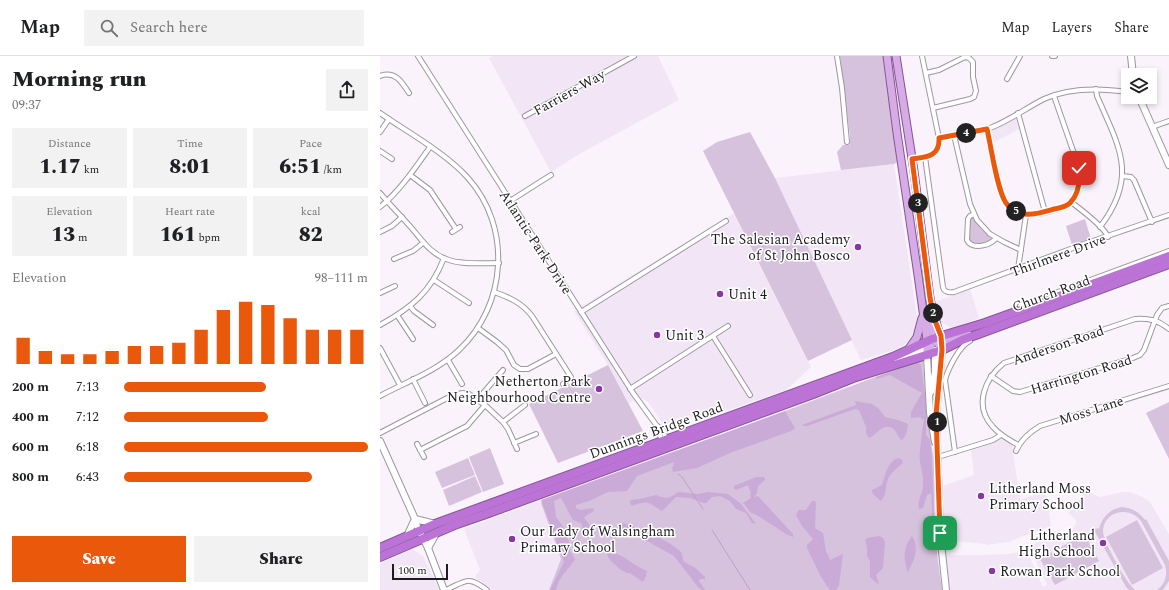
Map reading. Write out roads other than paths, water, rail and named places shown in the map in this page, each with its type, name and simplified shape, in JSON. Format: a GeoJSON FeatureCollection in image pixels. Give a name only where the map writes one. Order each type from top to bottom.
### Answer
{"type":"FeatureCollection","features":[{"type":"Feature","properties":{"kind":"highway","name":"Church Road"},"geometry":{"type":"LineString","coordinates":[[934,345],[973,327],[1166,257]]}},
{"type":"Feature","properties":{"kind":"highway","name":"Church Road"},"geometry":{"type":"LineString","coordinates":[[934,345],[962,340],[984,332],[1166,257]]}},
{"type":"Feature","properties":{"kind":"highway","name":"Dunnings Bridge Road"},"geometry":{"type":"LineString","coordinates":[[423,534],[436,528],[457,524],[908,350],[934,345]]}},
{"type":"Feature","properties":{"kind":"highway","name":"Dunnings Bridge Road"},"geometry":{"type":"LineString","coordinates":[[666,444],[682,442],[807,397],[934,345]]}},
{"type":"Feature","properties":{"kind":"highway"},"geometry":{"type":"LineString","coordinates":[[380,557],[409,540],[423,534]]}},
{"type":"Feature","properties":{"kind":"highway"},"geometry":{"type":"LineString","coordinates":[[380,548],[409,540]]}},
{"type":"Feature","properties":{"kind":"main road"},"geometry":{"type":"LineString","coordinates":[[887,56],[923,314],[934,345]]}},
{"type":"Feature","properties":{"kind":"main road"},"geometry":{"type":"LineString","coordinates":[[896,56],[912,159],[929,288],[928,304],[934,345]]}},
{"type":"Feature","properties":{"kind":"main road"},"geometry":{"type":"LineString","coordinates":[[908,350],[918,332],[923,314]]}},
{"type":"Feature","properties":{"kind":"street","name":"Atlantic Park Drive"},"geometry":{"type":"LineString","coordinates":[[418,56],[630,389],[657,426],[657,432],[666,444]]}},
{"type":"Feature","properties":{"kind":"street","name":"Farriers Way"},"geometry":{"type":"LineString","coordinates":[[524,116],[634,56]]}},
{"type":"Feature","properties":{"kind":"street"},"geometry":{"type":"LineString","coordinates":[[837,56],[842,88],[847,142]]}},
{"type":"Feature","properties":{"kind":"street"},"geometry":{"type":"LineString","coordinates":[[912,159],[931,155],[936,151],[939,145],[939,138],[922,56]]}},
{"type":"Feature","properties":{"kind":"street"},"geometry":{"type":"LineString","coordinates":[[926,73],[939,70],[956,58],[968,56],[973,62],[976,91],[975,95],[970,99],[933,108]]}},
{"type":"Feature","properties":{"kind":"street"},"geometry":{"type":"LineString","coordinates":[[1007,79],[1020,56]]}},
{"type":"Feature","properties":{"kind":"street"},"geometry":{"type":"LineString","coordinates":[[1131,56],[1132,68]]}},
{"type":"Feature","properties":{"kind":"street"},"geometry":{"type":"LineString","coordinates":[[380,76],[387,74],[398,77],[409,93]]}},
{"type":"Feature","properties":{"kind":"street"},"geometry":{"type":"LineString","coordinates":[[939,138],[987,129],[1042,100],[1077,90],[1096,89],[1121,91]]}},
{"type":"Feature","properties":{"kind":"street"},"geometry":{"type":"LineString","coordinates":[[1096,89],[1097,96],[1122,158],[1122,176],[1119,192],[1115,203],[1100,227]]}},
{"type":"Feature","properties":{"kind":"street"},"geometry":{"type":"LineString","coordinates":[[987,129],[999,184],[1003,198],[1008,205],[1014,210],[1032,215],[1064,207],[1071,202],[1078,186],[1079,168],[1054,96]]}},
{"type":"Feature","properties":{"kind":"street"},"geometry":{"type":"LineString","coordinates":[[1142,104],[1169,165]]}},
{"type":"Feature","properties":{"kind":"street"},"geometry":{"type":"LineString","coordinates":[[380,113],[459,168],[472,182],[491,216],[496,235],[498,263],[494,292],[488,310],[478,328],[467,342],[448,360],[380,396]]}},
{"type":"Feature","properties":{"kind":"street"},"geometry":{"type":"LineString","coordinates":[[1018,113],[1045,212]]}},
{"type":"Feature","properties":{"kind":"street"},"geometry":{"type":"LineString","coordinates":[[380,132],[389,119]]}},
{"type":"Feature","properties":{"kind":"street"},"geometry":{"type":"LineString","coordinates":[[1152,127],[1169,121]]}},
{"type":"Feature","properties":{"kind":"street"},"geometry":{"type":"LineString","coordinates":[[954,135],[970,204],[974,214],[984,229],[996,238],[1021,250]]}},
{"type":"Feature","properties":{"kind":"street"},"geometry":{"type":"LineString","coordinates":[[380,207],[410,175],[430,147]]}},
{"type":"Feature","properties":{"kind":"street"},"geometry":{"type":"LineString","coordinates":[[380,151],[392,159]]}},
{"type":"Feature","properties":{"kind":"street","name":"Thirlmere Drive"},"geometry":{"type":"LineString","coordinates":[[925,157],[943,286],[947,292],[954,292],[1169,215]]}},
{"type":"Feature","properties":{"kind":"street"},"geometry":{"type":"LineString","coordinates":[[410,175],[430,190],[458,228],[452,232]]}},
{"type":"Feature","properties":{"kind":"street"},"geometry":{"type":"LineString","coordinates":[[510,201],[551,175]]}},
{"type":"Feature","properties":{"kind":"street"},"geometry":{"type":"LineString","coordinates":[[1122,176],[1131,177],[1134,180],[1152,222]]}},
{"type":"Feature","properties":{"kind":"street"},"geometry":{"type":"LineString","coordinates":[[380,193],[423,243],[432,251],[444,258],[458,262],[498,263]]}},
{"type":"Feature","properties":{"kind":"street"},"geometry":{"type":"LineString","coordinates":[[1071,202],[1106,232],[1108,236]]}},
{"type":"Feature","properties":{"kind":"street"},"geometry":{"type":"LineString","coordinates":[[974,214],[968,218],[967,240],[970,244],[976,246],[990,244],[993,243],[996,238]]}},
{"type":"Feature","properties":{"kind":"street"},"geometry":{"type":"LineString","coordinates":[[1018,269],[1026,214]]}},
{"type":"Feature","properties":{"kind":"street"},"geometry":{"type":"LineString","coordinates":[[380,232],[392,226],[402,217]]}},
{"type":"Feature","properties":{"kind":"street"},"geometry":{"type":"LineString","coordinates":[[581,312],[726,221]]}},
{"type":"Feature","properties":{"kind":"street"},"geometry":{"type":"LineString","coordinates":[[394,260],[413,251],[423,243]]}},
{"type":"Feature","properties":{"kind":"street"},"geometry":{"type":"LineString","coordinates":[[380,324],[397,315],[420,297],[434,280],[444,258]]}},
{"type":"Feature","properties":{"kind":"street","name":"Church Road"},"geometry":{"type":"LineString","coordinates":[[955,452],[945,380],[947,372],[961,347],[966,343],[1169,268]]}},
{"type":"Feature","properties":{"kind":"street"},"geometry":{"type":"LineString","coordinates":[[434,280],[469,303]]}},
{"type":"Feature","properties":{"kind":"street"},"geometry":{"type":"LineString","coordinates":[[380,293],[395,286]]}},
{"type":"Feature","properties":{"kind":"street"},"geometry":{"type":"LineString","coordinates":[[494,292],[509,297],[528,310],[571,377],[563,384]]}},
{"type":"Feature","properties":{"kind":"street"},"geometry":{"type":"LineString","coordinates":[[410,306],[414,311],[433,325]]}},
{"type":"Feature","properties":{"kind":"street","name":"Harrington Road"},"geometry":{"type":"LineString","coordinates":[[990,376],[1013,391],[1020,392],[1133,358],[1140,355],[1144,350],[1157,315],[1162,308],[1169,306]]}},
{"type":"Feature","properties":{"kind":"street"},"geometry":{"type":"LineString","coordinates":[[397,315],[413,339]]}},
{"type":"Feature","properties":{"kind":"street","name":"Anderson Road"},"geometry":{"type":"LineString","coordinates":[[1001,435],[986,419],[982,397],[990,376],[1004,363],[1135,319],[1146,318],[1156,320]]}},
{"type":"Feature","properties":{"kind":"street"},"geometry":{"type":"LineString","coordinates":[[1156,320],[1169,329]]}},
{"type":"Feature","properties":{"kind":"street"},"geometry":{"type":"LineString","coordinates":[[630,389],[728,326]]}},
{"type":"Feature","properties":{"kind":"street"},"geometry":{"type":"LineString","coordinates":[[478,328],[506,350],[514,365],[520,369],[528,369],[556,354]]}},
{"type":"Feature","properties":{"kind":"street"},"geometry":{"type":"LineString","coordinates":[[713,336],[750,395]]}},
{"type":"Feature","properties":{"kind":"street"},"geometry":{"type":"LineString","coordinates":[[934,345],[942,361],[936,415],[940,533],[946,590]]}},
{"type":"Feature","properties":{"kind":"street"},"geometry":{"type":"LineString","coordinates":[[873,364],[885,363],[934,345]]}},
{"type":"Feature","properties":{"kind":"street"},"geometry":{"type":"LineString","coordinates":[[934,345],[935,372],[929,402],[932,428],[938,457]]}},
{"type":"Feature","properties":{"kind":"street"},"geometry":{"type":"LineString","coordinates":[[380,348],[381,353],[400,385]]}},
{"type":"Feature","properties":{"kind":"street"},"geometry":{"type":"LineString","coordinates":[[448,360],[462,384]]}},
{"type":"Feature","properties":{"kind":"street"},"geometry":{"type":"LineString","coordinates":[[478,399],[503,370]]}},
{"type":"Feature","properties":{"kind":"street"},"geometry":{"type":"LineString","coordinates":[[413,379],[425,403]]}},
{"type":"Feature","properties":{"kind":"street","name":"Moss Lane"},"geometry":{"type":"LineString","coordinates":[[1016,451],[1018,445],[1031,431],[1040,426],[1169,386]]}},
{"type":"Feature","properties":{"kind":"street"},"geometry":{"type":"LineString","coordinates":[[380,433],[453,394],[463,393],[474,396],[503,422],[516,449]]}},
{"type":"Feature","properties":{"kind":"street"},"geometry":{"type":"LineString","coordinates":[[420,450],[467,426],[485,405]]}},
{"type":"Feature","properties":{"kind":"street"},"geometry":{"type":"LineString","coordinates":[[503,422],[525,405]]}},
{"type":"Feature","properties":{"kind":"street"},"geometry":{"type":"LineString","coordinates":[[514,443],[536,434]]}},
{"type":"Feature","properties":{"kind":"street"},"geometry":{"type":"LineString","coordinates":[[938,457],[993,440],[1001,435],[1018,445]]}},
{"type":"Feature","properties":{"kind":"street"},"geometry":{"type":"LineString","coordinates":[[380,441],[382,450],[428,542],[428,548],[445,590],[471,580],[487,590]]}},
{"type":"Feature","properties":{"kind":"street"},"geometry":{"type":"LineString","coordinates":[[417,444],[424,457]]}},
{"type":"Feature","properties":{"kind":"street"},"geometry":{"type":"LineString","coordinates":[[416,520],[436,528],[428,548]]}},
{"type":"Feature","properties":{"kind":"street"},"geometry":{"type":"LineString","coordinates":[[416,520],[409,540],[428,548]]}},
{"type":"Feature","properties":{"kind":"waterway"},"geometry":{"type":"LineString","coordinates":[[678,474],[682,477],[703,509]]}},
{"type":"Feature","properties":{"kind":"waterway"},"geometry":{"type":"LineString","coordinates":[[712,530],[750,590]]}},
{"type":"Feature","properties":{"kind":"place","name":"The Salesian Academy of St John Bosco"},"geometry":{"type":"Point","coordinates":[858,247]}},
{"type":"Feature","properties":{"kind":"place","name":"Unit 4"},"geometry":{"type":"Point","coordinates":[720,294]}},
{"type":"Feature","properties":{"kind":"place","name":"Unit 3"},"geometry":{"type":"Point","coordinates":[657,335]}},
{"type":"Feature","properties":{"kind":"place","name":"Netherton Park Neighbourhood Centre"},"geometry":{"type":"Point","coordinates":[599,389]}},
{"type":"Feature","properties":{"kind":"place","name":"Litherland Moss Primary School"},"geometry":{"type":"Point","coordinates":[981,496]}},
{"type":"Feature","properties":{"kind":"place","name":"Our Lady of Walsingham Primary School"},"geometry":{"type":"Point","coordinates":[512,539]}},
{"type":"Feature","properties":{"kind":"place","name":"Litherland High School"},"geometry":{"type":"Point","coordinates":[1103,543]}},
{"type":"Feature","properties":{"kind":"place","name":"Rowan Park School"},"geometry":{"type":"Point","coordinates":[992,571]}}]}
